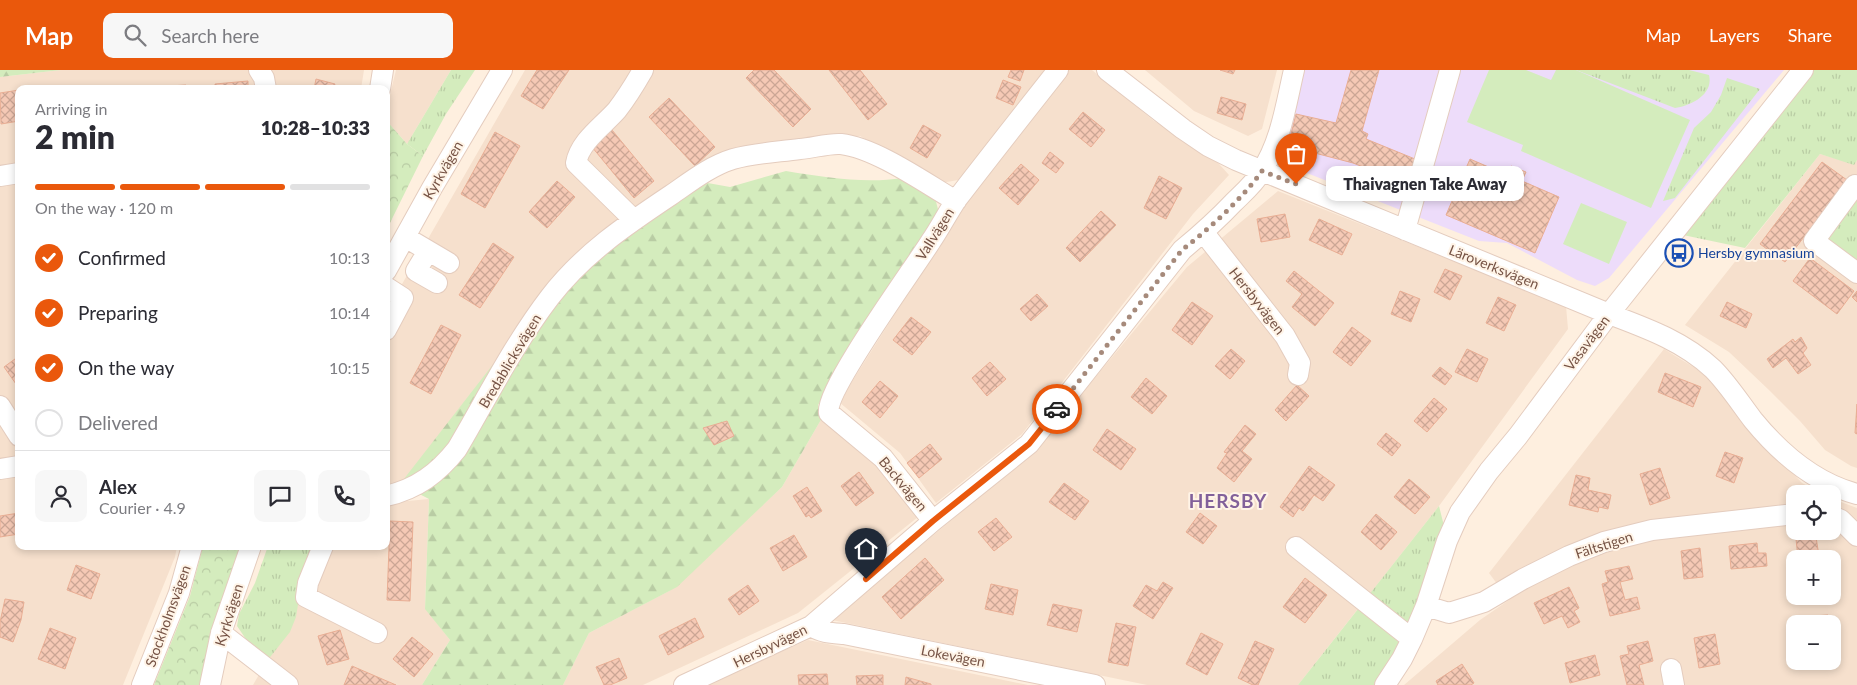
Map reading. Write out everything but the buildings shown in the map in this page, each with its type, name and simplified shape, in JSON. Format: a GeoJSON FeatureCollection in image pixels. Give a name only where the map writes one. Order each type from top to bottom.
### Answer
{"type":"FeatureCollection","features":[{"type":"Feature","properties":{"kind":"street"},"geometry":{"type":"LineString","coordinates":[[259,70],[264,78],[265,85]]}},
{"type":"Feature","properties":{"kind":"street"},"geometry":{"type":"LineString","coordinates":[[381,85],[383,70]]}},
{"type":"Feature","properties":{"kind":"street","name":"Kyrkvägen"},"geometry":{"type":"LineString","coordinates":[[390,264],[432,188],[502,70]]}},
{"type":"Feature","properties":{"kind":"street"},"geometry":{"type":"LineString","coordinates":[[634,220],[576,163],[578,153],[616,111],[632,90],[643,70]]}},
{"type":"Feature","properties":{"kind":"street","name":"Vallvägen"},"geometry":{"type":"LineString","coordinates":[[828,408],[869,332],[931,242],[956,201],[1058,70]]}},
{"type":"Feature","properties":{"kind":"street","name":"Läroverksvägen"},"geometry":{"type":"LineString","coordinates":[[1107,70],[1182,129],[1208,146],[1262,171],[1653,331],[1680,344],[1714,370],[1755,422],[1812,476],[1857,494]]}},
{"type":"Feature","properties":{"kind":"street","name":"Hersbyvägen"},"geometry":{"type":"LineString","coordinates":[[684,685],[812,626],[933,521],[1029,444],[1182,250],[1204,232],[1254,183],[1272,150],[1281,125],[1294,70]]}},
{"type":"Feature","properties":{"kind":"street"},"geometry":{"type":"LineString","coordinates":[[1405,230],[1450,70]]}},
{"type":"Feature","properties":{"kind":"street","name":"Vasavägen"},"geometry":{"type":"LineString","coordinates":[[1385,685],[1412,639],[1426,606],[1447,540],[1460,512],[1609,314],[1803,70]]}},
{"type":"Feature","properties":{"kind":"street","name":"Bredablicksvägen"},"geometry":{"type":"LineString","coordinates":[[390,495],[415,487],[432,476],[446,463],[457,449],[511,354],[550,296],[585,257],[610,236],[716,166],[733,159],[840,144],[862,149],[881,157],[956,201]]}},
{"type":"Feature","properties":{"kind":"street"},"geometry":{"type":"LineString","coordinates":[[0,176],[15,174]]}},
{"type":"Feature","properties":{"kind":"street"},"geometry":{"type":"LineString","coordinates":[[1857,186],[1855,185],[1814,241],[1857,272]]}},
{"type":"Feature","properties":{"kind":"street","name":"Hersbyvägen"},"geometry":{"type":"LineString","coordinates":[[1204,232],[1285,336],[1300,362],[1298,375]]}},
{"type":"Feature","properties":{"kind":"street"},"geometry":{"type":"LineString","coordinates":[[405,237],[449,263]]}},
{"type":"Feature","properties":{"kind":"street"},"geometry":{"type":"LineString","coordinates":[[428,251],[416,271],[437,283]]}},
{"type":"Feature","properties":{"kind":"street"},"geometry":{"type":"LineString","coordinates":[[390,290],[403,298],[390,322]]}},
{"type":"Feature","properties":{"kind":"street"},"geometry":{"type":"LineString","coordinates":[[0,406],[15,430]]}},
{"type":"Feature","properties":{"kind":"street","name":"Backvägen"},"geometry":{"type":"LineString","coordinates":[[828,408],[829,413],[883,458],[933,521]]}},
{"type":"Feature","properties":{"kind":"street"},"geometry":{"type":"LineString","coordinates":[[0,469],[15,467]]}},
{"type":"Feature","properties":{"kind":"street","name":"Fältstigen"},"geometry":{"type":"LineString","coordinates":[[1426,606],[1449,613],[1484,602],[1530,575],[1604,542],[1652,530],[1786,515]]}},
{"type":"Feature","properties":{"kind":"street"},"geometry":{"type":"LineString","coordinates":[[1841,520],[1857,536]]}},
{"type":"Feature","properties":{"kind":"street"},"geometry":{"type":"LineString","coordinates":[[1296,547],[1412,639]]}},
{"type":"Feature","properties":{"kind":"street","name":"Stockholmsvägen"},"geometry":{"type":"LineString","coordinates":[[142,685],[179,593],[191,550]]}},
{"type":"Feature","properties":{"kind":"street","name":"Kyrkvägen"},"geometry":{"type":"LineString","coordinates":[[210,685],[221,633],[250,550]]}},
{"type":"Feature","properties":{"kind":"street"},"geometry":{"type":"LineString","coordinates":[[321,550],[308,583],[306,597],[377,633]]}},
{"type":"Feature","properties":{"kind":"street","name":"Lokevägen"},"geometry":{"type":"LineString","coordinates":[[812,626],[819,631],[827,633],[844,634],[1095,685]]}},
{"type":"Feature","properties":{"kind":"street"},"geometry":{"type":"LineString","coordinates":[[221,633],[288,685]]}},
{"type":"Feature","properties":{"kind":"shaded area"},"geometry":{"type":"Polygon","coordinates":[[[61,70],[364,70],[362,85],[15,85],[15,550],[176,550],[123,685],[0,685],[0,77],[61,70]]]}},
{"type":"Feature","properties":{"kind":"shaded area"},"geometry":{"type":"Polygon","coordinates":[[[396,70],[451,70],[407,144],[390,125],[390,95],[396,70]]]}},
{"type":"Feature","properties":{"kind":"shaded area"},"geometry":{"type":"Polygon","coordinates":[[[525,70],[1053,70],[964,179],[941,183],[860,136],[780,143],[767,142],[680,178],[400,484],[390,483],[390,305],[525,70]]]}},
{"type":"Feature","properties":{"kind":"shaded area"},"geometry":{"type":"Polygon","coordinates":[[[1066,70],[1092,70],[1154,121],[1211,155],[1229,175],[1193,214],[1022,434],[936,503],[900,453],[839,402],[966,202],[1066,70]]]}},
{"type":"Feature","properties":{"kind":"shaded area"},"geometry":{"type":"Polygon","coordinates":[[[1145,70],[1277,70],[1262,129],[1248,136],[1194,111],[1145,70]]]}},
{"type":"Feature","properties":{"kind":"shaded area"},"geometry":{"type":"Polygon","coordinates":[[[1304,70],[1784,70],[1609,278],[1595,286],[1577,280],[1507,243],[1479,241],[1279,162],[1304,70]]]}},
{"type":"Feature","properties":{"kind":"shaded area"},"geometry":{"type":"Polygon","coordinates":[[[1820,154],[1854,164],[1857,160],[1857,468],[1825,450],[1800,421],[1729,352],[1685,325],[1820,154]]]}},
{"type":"Feature","properties":{"kind":"shaded area"},"geometry":{"type":"Polygon","coordinates":[[[1278,191],[1566,306],[1568,329],[1439,506],[1298,685],[1147,685],[832,620],[1034,451],[1187,267],[1278,191]]]}},
{"type":"Feature","properties":{"kind":"shaded area"},"geometry":{"type":"Polygon","coordinates":[[[1664,349],[1695,368],[1710,380],[1786,466],[1806,485],[1786,485],[1786,540],[1841,540],[1841,502],[1857,508],[1857,685],[1404,685],[1480,620],[1509,600],[1489,573],[1664,349]]]}},
{"type":"Feature","properties":{"kind":"shaded area"},"geometry":{"type":"Polygon","coordinates":[[[822,418],[875,460],[918,517],[798,613],[643,685],[563,685],[589,633],[669,591],[782,487],[822,418]]]}},
{"type":"Feature","properties":{"kind":"shaded area"},"geometry":{"type":"Polygon","coordinates":[[[429,499],[425,608],[450,640],[422,685],[253,685],[267,661],[300,592],[314,550],[390,550],[390,503],[429,499]]]}},
{"type":"Feature","properties":{"kind":"shaded area"},"geometry":{"type":"Polygon","coordinates":[[[808,640],[1028,685],[704,685],[808,640]]]}},
{"type":"Feature","properties":{"kind":"green space"},"geometry":{"type":"Polygon","coordinates":[[[0,70],[61,70],[0,77],[0,70]]]}},
{"type":"Feature","properties":{"kind":"green space"},"geometry":{"type":"Polygon","coordinates":[[[451,70],[475,70],[446,114],[423,156],[407,144],[451,70]]]}},
{"type":"Feature","properties":{"kind":"green space"},"geometry":{"type":"Polygon","coordinates":[[[1489,70],[1526,70],[1551,80],[1556,70],[1576,70],[1690,120],[1651,208],[1521,151],[1523,145],[1467,122],[1489,70]]]}},
{"type":"Feature","properties":{"kind":"green space"},"geometry":{"type":"Polygon","coordinates":[[[1576,70],[1689,70],[1709,75],[1710,82],[1700,98],[1687,105],[1675,108],[1576,70]]]}},
{"type":"Feature","properties":{"kind":"green space"},"geometry":{"type":"Polygon","coordinates":[[[1812,70],[1857,70],[1857,160],[1854,165],[1820,154],[1745,248],[1683,235],[1812,70]]]}},
{"type":"Feature","properties":{"kind":"green space"},"geometry":{"type":"Polygon","coordinates":[[[1727,78],[1760,89],[1675,198],[1663,201],[1694,128],[1711,112],[1721,95],[1727,78]]]}},
{"type":"Feature","properties":{"kind":"green space"},"geometry":{"type":"Polygon","coordinates":[[[390,125],[407,144],[423,156],[390,223],[390,125]]]}},
{"type":"Feature","properties":{"kind":"green space"},"geometry":{"type":"Polygon","coordinates":[[[786,171],[859,180],[902,178],[935,198],[939,213],[818,405],[822,418],[782,487],[677,587],[589,633],[563,685],[422,685],[450,640],[425,609],[429,499],[400,484],[560,278],[631,210],[680,178],[730,187],[786,171]]]}},
{"type":"Feature","properties":{"kind":"green space"},"geometry":{"type":"Polygon","coordinates":[[[1857,199],[1857,262],[1824,245],[1857,199]]]}},
{"type":"Feature","properties":{"kind":"green space"},"geometry":{"type":"Polygon","coordinates":[[[1581,203],[1627,222],[1609,264],[1563,244],[1581,203]]]}},
{"type":"Feature","properties":{"kind":"green space"},"geometry":{"type":"Polygon","coordinates":[[[1439,506],[1444,526],[1426,590],[1406,628],[1368,596],[1439,506]]]}},
{"type":"Feature","properties":{"kind":"green space"},"geometry":{"type":"Polygon","coordinates":[[[202,550],[240,550],[203,685],[154,685],[190,596],[202,550]]]}},
{"type":"Feature","properties":{"kind":"green space"},"geometry":{"type":"Polygon","coordinates":[[[267,550],[314,550],[300,592],[296,617],[290,632],[267,661],[252,648],[237,626],[239,614],[255,583],[267,550]]]}},
{"type":"Feature","properties":{"kind":"green space"},"geometry":{"type":"Polygon","coordinates":[[[1362,604],[1403,641],[1376,685],[1298,685],[1362,604]]]}},
{"type":"Feature","properties":{"kind":"way so far"},"geometry":{"type":"LineString","coordinates":[[1057,409],[1182,250],[1204,232],[1254,183],[1262,171],[1296,184]]}},
{"type":"Feature","properties":{"kind":"place","name":"Thaivagnen Take Away"},"geometry":{"type":"Point","coordinates":[1296,184]}},
{"type":"Feature","properties":{"kind":"place","name":"Hersby gymnasium"},"geometry":{"type":"Point","coordinates":[1679,253]}},
{"type":"Feature","properties":{"kind":"district","name":"HERSBY"},"geometry":{"type":"Point","coordinates":[1228,501]}},
{"type":"Feature","properties":{"kind":"route"},"geometry":{"type":"LineString","coordinates":[[866,579],[933,521],[1029,444],[1057,409]]}}]}
